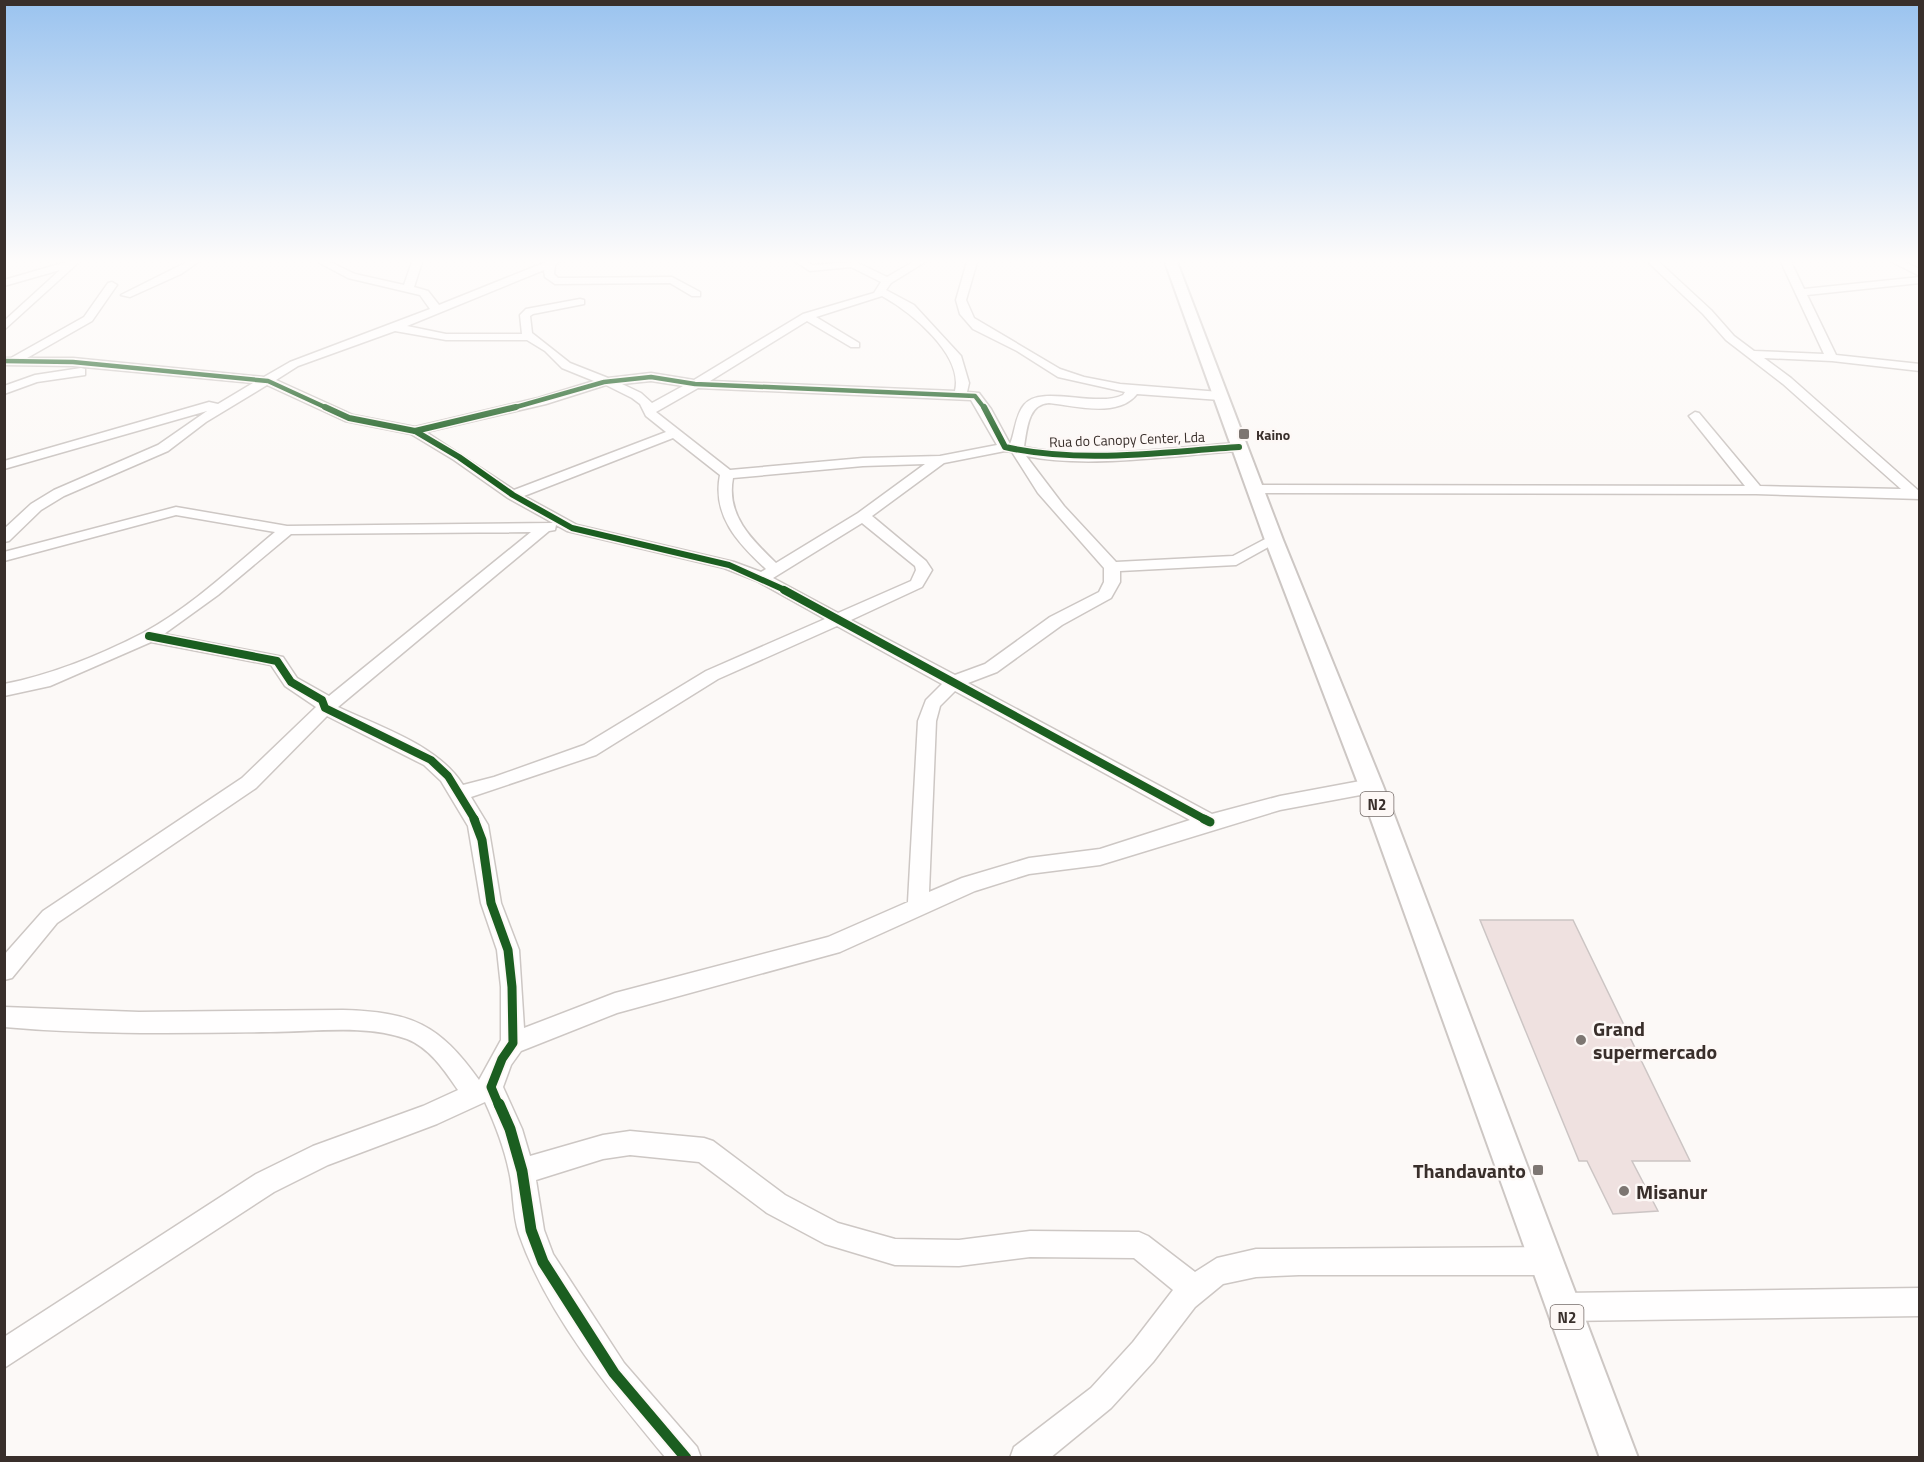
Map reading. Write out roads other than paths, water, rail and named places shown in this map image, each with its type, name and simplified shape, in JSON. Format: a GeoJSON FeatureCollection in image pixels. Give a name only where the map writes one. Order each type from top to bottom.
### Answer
{"type":"FeatureCollection","features":[{"type":"Feature","properties":{"kind":"main road","name":"N2"},"geometry":{"type":"LineString","coordinates":[[1196,330],[1274,540],[1371,786],[1620,1458]]}},
{"type":"Feature","properties":{"kind":"street"},"geometry":{"type":"LineString","coordinates":[[9,361],[67,330]]}},
{"type":"Feature","properties":{"kind":"street"},"geometry":{"type":"LineString","coordinates":[[4,538],[28,514],[59,493],[163,448],[195,423],[305,359],[384,330]]}},
{"type":"Feature","properties":{"kind":"street"},"geometry":{"type":"LineString","coordinates":[[410,330],[446,337],[528,336]]}},
{"type":"Feature","properties":{"kind":"street"},"geometry":{"type":"LineString","coordinates":[[525,330],[528,336],[549,349],[567,367],[632,393],[643,400],[650,412],[727,474],[863,462],[940,460],[1011,448]]}},
{"type":"Feature","properties":{"kind":"street"},"geometry":{"type":"LineString","coordinates":[[650,409],[730,365],[785,330]]}},
{"type":"Feature","properties":{"kind":"street"},"geometry":{"type":"LineString","coordinates":[[831,330],[855,345]]}},
{"type":"Feature","properties":{"kind":"street"},"geometry":{"type":"LineString","coordinates":[[931,330],[957,358],[963,382],[960,395]]}},
{"type":"Feature","properties":{"kind":"street"},"geometry":{"type":"LineString","coordinates":[[983,330],[989,335],[1016,345],[1053,370],[1082,380],[1135,388],[1220,396]]}},
{"type":"Feature","properties":{"kind":"street"},"geometry":{"type":"LineString","coordinates":[[1723,330],[1902,483],[1917,491]]}},
{"type":"Feature","properties":{"kind":"street"},"geometry":{"type":"LineString","coordinates":[[1819,330],[1832,358]]}},
{"type":"Feature","properties":{"kind":"street"},"geometry":{"type":"LineString","coordinates":[[1753,354],[1832,358],[1920,368]]}},
{"type":"Feature","properties":{"kind":"street"},"geometry":{"type":"LineString","coordinates":[[9,361],[73,362],[268,381],[349,418],[415,431],[459,457],[513,495],[572,528]]}},
{"type":"Feature","properties":{"kind":"street"},"geometry":{"type":"LineString","coordinates":[[4,390],[51,376],[118,367]]}},
{"type":"Feature","properties":{"kind":"street"},"geometry":{"type":"LineString","coordinates":[[415,431],[531,404],[604,382],[651,377],[695,384],[975,396],[1030,473],[1091,546],[1112,567],[1112,582],[1105,595],[1056,621],[991,668],[954,682],[928,711],[918,906]]}},
{"type":"Feature","properties":{"kind":"street"},"geometry":{"type":"LineString","coordinates":[[1072,403],[1082,380]]}},
{"type":"Feature","properties":{"kind":"street"},"geometry":{"type":"LineString","coordinates":[[1011,448],[1031,403],[1045,399],[1072,403],[1122,402],[1131,395],[1135,388]]}},
{"type":"Feature","properties":{"kind":"street"},"geometry":{"type":"LineString","coordinates":[[4,465],[232,400]]}},
{"type":"Feature","properties":{"kind":"street"},"geometry":{"type":"LineString","coordinates":[[1695,416],[1756,490]]}},
{"type":"Feature","properties":{"kind":"street"},"geometry":{"type":"LineString","coordinates":[[513,495],[674,433]]}},
{"type":"Feature","properties":{"kind":"street","name":"Rua do Canopy Center, Lda"},"geometry":{"type":"LineString","coordinates":[[1011,448],[1042,455],[1099,456],[1239,447]]}},
{"type":"Feature","properties":{"kind":"street"},"geometry":{"type":"LineString","coordinates":[[4,557],[176,511],[287,530],[546,526],[572,528],[769,574],[863,516],[940,460]]}},
{"type":"Feature","properties":{"kind":"street"},"geometry":{"type":"LineString","coordinates":[[727,474],[723,488],[725,507],[735,526],[769,574],[838,620],[1210,822]]}},
{"type":"Feature","properties":{"kind":"street"},"geometry":{"type":"LineString","coordinates":[[1255,489],[1917,491]]}},
{"type":"Feature","properties":{"kind":"street"},"geometry":{"type":"LineString","coordinates":[[458,793],[497,783],[590,750],[691,686],[917,584],[924,570],[921,564],[863,516]]}},
{"type":"Feature","properties":{"kind":"street"},"geometry":{"type":"LineString","coordinates":[[4,971],[51,917],[249,783],[274,762],[301,729],[325,708],[546,526]]}},
{"type":"Feature","properties":{"kind":"street"},"geometry":{"type":"LineString","coordinates":[[4,690],[44,682],[84,667],[149,636],[212,592],[287,530]]}},
{"type":"Feature","properties":{"kind":"street"},"geometry":{"type":"LineString","coordinates":[[1112,567],[1236,560],[1274,540]]}},
{"type":"Feature","properties":{"kind":"street"},"geometry":{"type":"LineString","coordinates":[[149,636],[227,652],[268,657],[278,661],[291,682],[322,700],[325,708],[431,760],[442,768],[477,825],[482,840],[486,882],[508,950],[512,987],[513,1043]]}},
{"type":"Feature","properties":{"kind":"street"},"geometry":{"type":"LineString","coordinates":[[4,1354],[265,1183],[322,1155],[428,1116],[483,1090],[513,1043],[615,1003],[832,945],[969,884],[1029,866],[1100,857],[1210,822],[1280,803],[1371,786]]}},
{"type":"Feature","properties":{"kind":"street"},"geometry":{"type":"LineString","coordinates":[[4,1017],[60,1022],[389,1024],[412,1030],[434,1042],[483,1090],[510,1129],[522,1171],[531,1230],[543,1262],[614,1373],[686,1458]]}},
{"type":"Feature","properties":{"kind":"street"},"geometry":{"type":"LineString","coordinates":[[522,1171],[603,1147],[630,1143],[704,1150],[776,1204],[834,1235],[895,1252],[958,1253],[1030,1244],[1139,1245],[1193,1288]]}},
{"type":"Feature","properties":{"kind":"street"},"geometry":{"type":"LineString","coordinates":[[1025,1458],[1101,1398],[1143,1352],[1168,1315],[1193,1288],[1217,1272],[1256,1263],[1547,1261]]}},
{"type":"Feature","properties":{"kind":"street"},"geometry":{"type":"LineString","coordinates":[[1563,1307],[1920,1302]]}},
{"type":"Feature","properties":{"kind":"place","name":"Kaino"},"geometry":{"type":"Point","coordinates":[1244,434]}},
{"type":"Feature","properties":{"kind":"place","name":"Grand supermercado"},"geometry":{"type":"Point","coordinates":[1581,1040]}},
{"type":"Feature","properties":{"kind":"place","name":"Thandavanto"},"geometry":{"type":"Point","coordinates":[1538,1170]}},
{"type":"Feature","properties":{"kind":"place","name":"Misanur"},"geometry":{"type":"Point","coordinates":[1624,1191]}}]}
